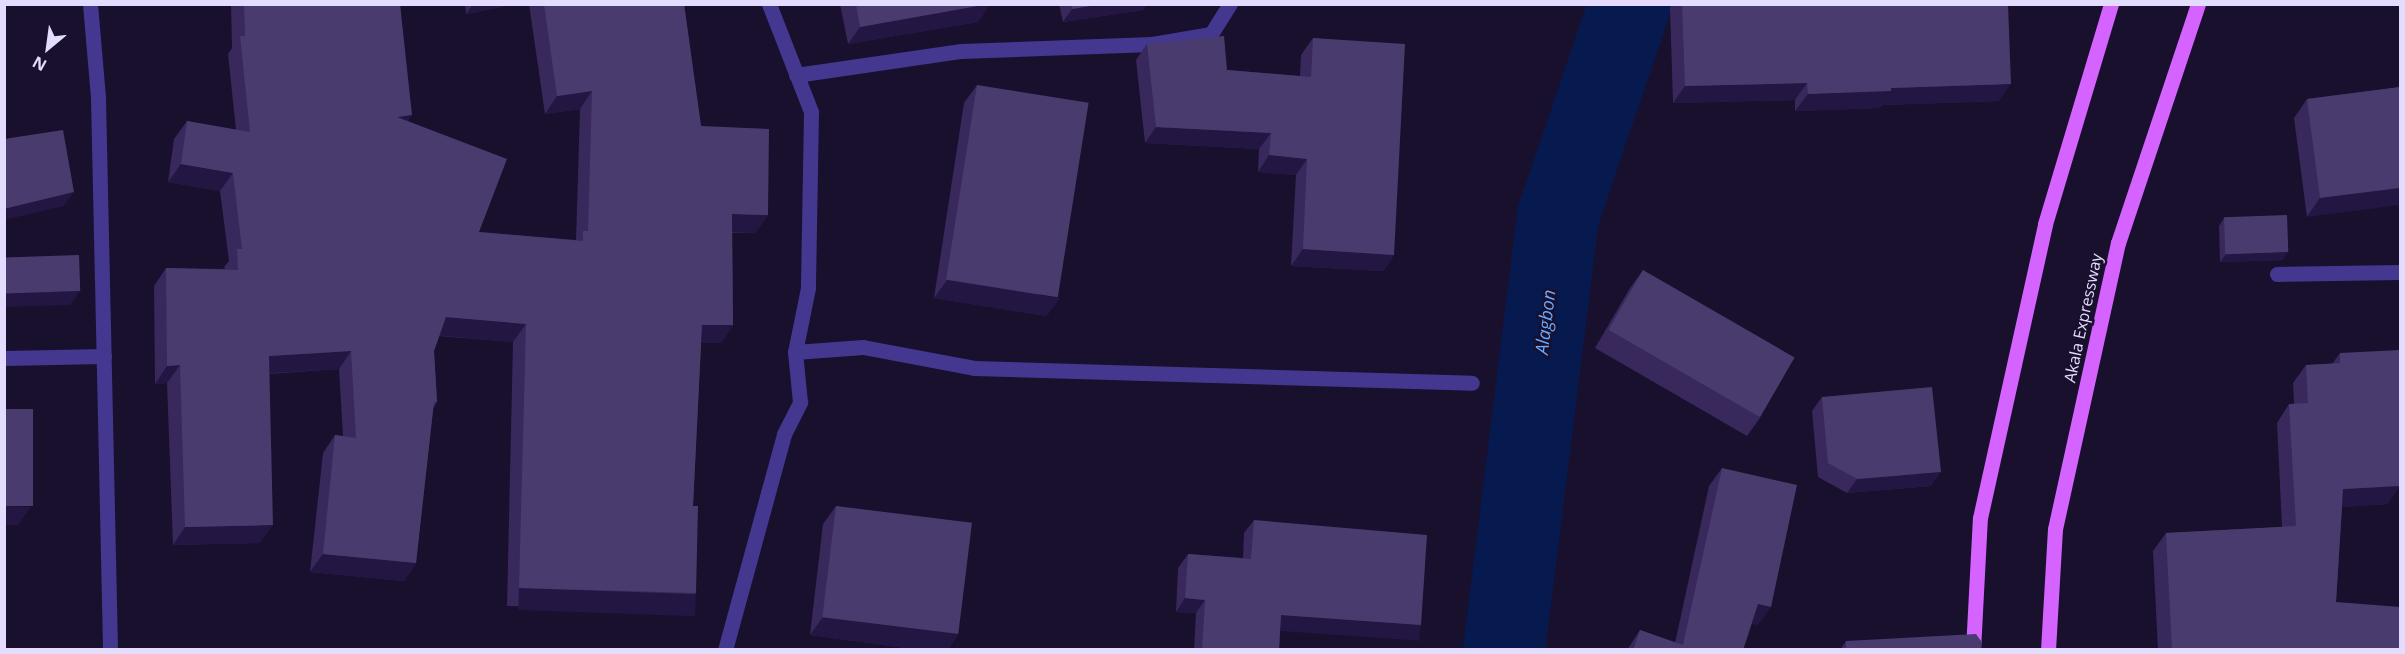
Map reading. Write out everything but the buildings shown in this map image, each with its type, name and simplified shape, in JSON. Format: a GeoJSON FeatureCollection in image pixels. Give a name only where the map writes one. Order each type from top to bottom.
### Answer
{"type":"FeatureCollection","features":[{"type":"Feature","properties":{"kind":"main road"},"geometry":{"type":"LineString","coordinates":[[1973,650],[1980,518],[2045,224],[2111,4]]}},
{"type":"Feature","properties":{"kind":"main road","name":"Akala Expressway"},"geometry":{"type":"LineString","coordinates":[[2048,650],[2055,529],[2118,243],[2198,4]]}},
{"type":"Feature","properties":{"kind":"street"},"geometry":{"type":"LineString","coordinates":[[90,4],[98,98],[110,650]]}},
{"type":"Feature","properties":{"kind":"street"},"geometry":{"type":"LineString","coordinates":[[725,650],[784,434],[800,402],[795,352],[808,288],[811,112],[769,4]]}},
{"type":"Feature","properties":{"kind":"street"},"geometry":{"type":"LineString","coordinates":[[796,75],[961,51],[1152,44],[1211,34],[1230,4]]}},
{"type":"Feature","properties":{"kind":"street"},"geometry":{"type":"LineString","coordinates":[[2277,274],[2400,272]]}},
{"type":"Feature","properties":{"kind":"street"},"geometry":{"type":"LineString","coordinates":[[795,352],[863,347],[974,368],[1472,383]]}},
{"type":"Feature","properties":{"kind":"street"},"geometry":{"type":"LineString","coordinates":[[4,358],[104,356]]}},
{"type":"Feature","properties":{"kind":"waterway","name":"Alagbon"},"geometry":{"type":"LineString","coordinates":[[1504,650],[1558,216],[1630,4]]}}]}
